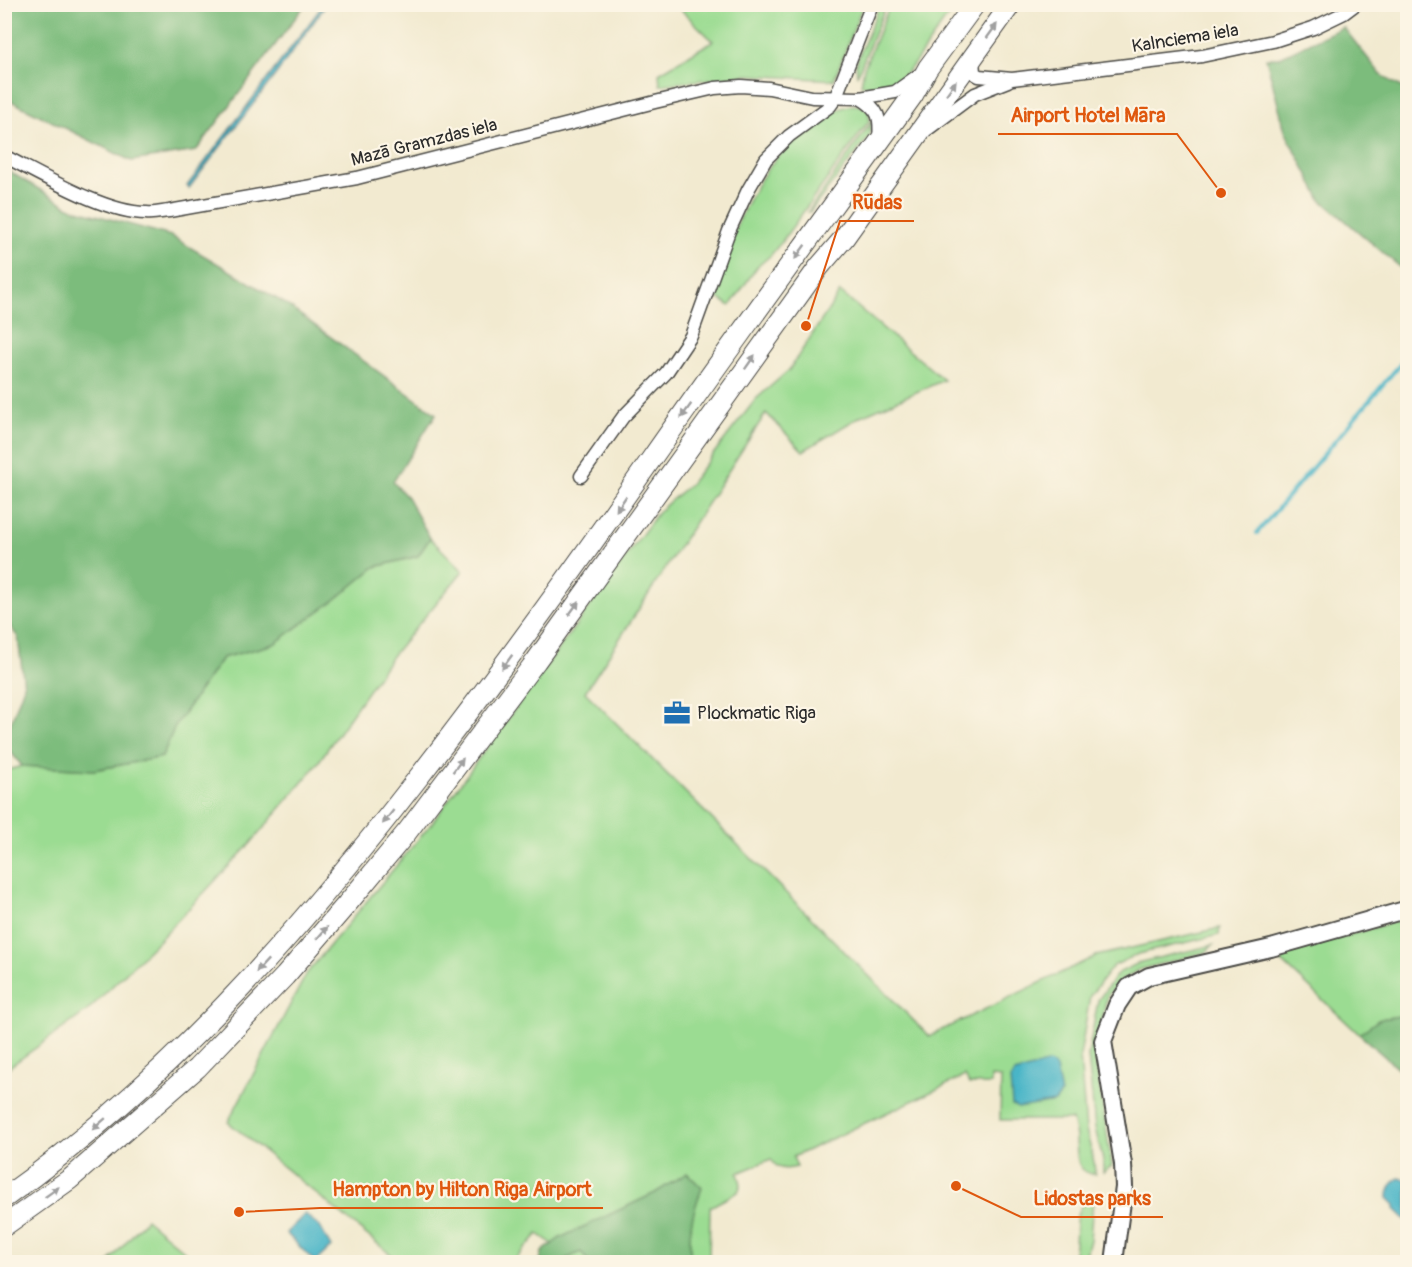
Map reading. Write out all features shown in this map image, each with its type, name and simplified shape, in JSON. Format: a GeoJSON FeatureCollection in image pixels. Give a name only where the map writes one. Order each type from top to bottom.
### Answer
{"type":"FeatureCollection","features":[{"type":"Feature","properties":{"kind":"main road"},"geometry":{"type":"LineString","coordinates":[[4,1198],[55,1161],[143,1086],[215,1016],[333,884],[386,819],[489,687],[591,546],[913,96],[928,68],[975,4]]}},
{"type":"Feature","properties":{"kind":"main road"},"geometry":{"type":"LineString","coordinates":[[4,1226],[70,1179],[197,1068],[285,976],[384,859],[536,661],[770,334],[819,267],[844,238],[1011,4]]}},
{"type":"Feature","properties":{"kind":"street"},"geometry":{"type":"LineString","coordinates":[[581,476],[623,417],[666,373],[691,336],[729,231],[748,190],[766,159],[789,136],[830,106],[835,99],[872,4]]}},
{"type":"Feature","properties":{"kind":"street","name":"Kalnciema iela"},"geometry":{"type":"LineString","coordinates":[[973,58],[974,73],[979,76],[1012,79],[1202,56],[1273,41],[1313,28],[1344,14],[1356,4]]}},
{"type":"Feature","properties":{"kind":"street","name":"Mazā Gramzdas iela"},"geometry":{"type":"LineString","coordinates":[[4,156],[99,202],[125,211],[146,213],[169,211],[357,177],[715,88],[741,86],[769,88],[812,97],[860,98],[895,92],[928,68]]}},
{"type":"Feature","properties":{"kind":"street","name":"Kalnciema iela"},"geometry":{"type":"LineString","coordinates":[[911,142],[975,94],[1012,79]]}},
{"type":"Feature","properties":{"kind":"street"},"geometry":{"type":"LineString","coordinates":[[860,98],[876,111],[881,124],[879,142]]}},
{"type":"Feature","properties":{"kind":"street"},"geometry":{"type":"LineString","coordinates":[[1114,1263],[1124,1187],[1123,1164],[1103,1041],[1109,1020],[1130,987],[1149,976],[1271,948],[1407,909]]}},
{"type":"Feature","properties":{"kind":"green space"},"geometry":{"type":"Polygon","coordinates":[[[880,4],[886,5],[857,76],[856,63],[880,4]]]}},
{"type":"Feature","properties":{"kind":"green space"},"geometry":{"type":"Polygon","coordinates":[[[4,5],[305,5],[196,151],[131,161],[5,98],[4,5]]]}},
{"type":"Feature","properties":{"kind":"green space"},"geometry":{"type":"Polygon","coordinates":[[[676,5],[863,5],[834,80],[747,75],[660,85],[659,73],[713,41],[676,5]]]}},
{"type":"Feature","properties":{"kind":"green space"},"geometry":{"type":"Polygon","coordinates":[[[890,5],[956,5],[913,65],[900,78],[883,86],[861,85],[864,68],[890,5]]]}},
{"type":"Feature","properties":{"kind":"green space"},"geometry":{"type":"Polygon","coordinates":[[[1343,27],[1382,76],[1407,90],[1407,273],[1321,200],[1285,131],[1266,58],[1278,58],[1343,27]]]}},
{"type":"Feature","properties":{"kind":"green space"},"geometry":{"type":"Polygon","coordinates":[[[852,105],[859,105],[869,111],[869,121],[783,240],[757,267],[730,306],[711,293],[739,221],[762,177],[794,139],[828,115],[852,105]]]}},
{"type":"Feature","properties":{"kind":"green space"},"geometry":{"type":"Polygon","coordinates":[[[873,120],[869,137],[808,212],[873,120]]]}},
{"type":"Feature","properties":{"kind":"green space"},"geometry":{"type":"Polygon","coordinates":[[[5,169],[71,208],[171,236],[284,303],[436,414],[393,482],[407,497],[430,538],[418,556],[375,567],[336,599],[274,644],[222,658],[175,726],[162,757],[94,770],[22,766],[5,745],[5,739],[24,686],[18,637],[4,619],[5,169]]]}},
{"type":"Feature","properties":{"kind":"green space"},"geometry":{"type":"Polygon","coordinates":[[[840,292],[944,380],[861,416],[803,451],[766,413],[585,692],[929,1036],[1096,956],[1220,928],[1219,935],[1138,954],[1113,966],[1090,996],[1080,1056],[1086,1130],[1095,1174],[1088,1173],[1080,1167],[1072,1120],[1000,1120],[1001,1078],[991,1077],[991,1084],[969,1084],[965,1076],[793,1157],[797,1167],[782,1168],[771,1159],[738,1173],[741,1184],[738,1192],[710,1207],[709,1262],[691,1262],[689,1243],[692,1215],[701,1188],[613,1262],[541,1262],[557,1247],[538,1234],[513,1262],[400,1262],[228,1122],[307,973],[431,824],[659,511],[690,484],[756,399],[789,370],[840,292]]]}},
{"type":"Feature","properties":{"kind":"green space"},"geometry":{"type":"Polygon","coordinates":[[[430,538],[463,571],[392,656],[315,767],[251,843],[160,939],[87,1011],[5,1070],[5,771],[22,766],[94,770],[162,757],[175,726],[222,658],[274,644],[336,599],[375,567],[418,556],[430,538]]]}},
{"type":"Feature","properties":{"kind":"green space"},"geometry":{"type":"Polygon","coordinates":[[[1407,918],[1407,1015],[1380,1019],[1359,1034],[1276,956],[1407,918]]]}},
{"type":"Feature","properties":{"kind":"green space"},"geometry":{"type":"Polygon","coordinates":[[[1213,945],[1206,952],[1138,970],[1122,980],[1107,996],[1095,1057],[1112,1166],[1103,1172],[1103,1160],[1095,1128],[1088,1056],[1098,1000],[1118,973],[1141,962],[1213,945]]]}},
{"type":"Feature","properties":{"kind":"green space"},"geometry":{"type":"Polygon","coordinates":[[[1408,1015],[1407,1076],[1359,1034],[1380,1019],[1408,1015]]]}},
{"type":"Feature","properties":{"kind":"green space"},"geometry":{"type":"Polygon","coordinates":[[[687,1173],[702,1188],[691,1224],[691,1262],[589,1262],[581,1252],[560,1262],[540,1262],[542,1252],[560,1238],[655,1193],[687,1173]]]}},
{"type":"Feature","properties":{"kind":"green space"},"geometry":{"type":"Polygon","coordinates":[[[1093,1200],[1090,1240],[1084,1262],[1072,1262],[1078,1211],[1086,1202],[1093,1200]]]}},
{"type":"Feature","properties":{"kind":"green space"},"geometry":{"type":"Polygon","coordinates":[[[146,1219],[197,1262],[109,1262],[146,1219]]]}},
{"type":"Feature","properties":{"kind":"water"},"geometry":{"type":"Polygon","coordinates":[[[323,5],[326,5],[189,188],[187,186],[323,5]]]}},
{"type":"Feature","properties":{"kind":"water"},"geometry":{"type":"Polygon","coordinates":[[[1049,1063],[1056,1068],[1061,1094],[1055,1102],[1018,1108],[1012,1105],[1010,1079],[1015,1073],[1049,1063]]]}},
{"type":"Feature","properties":{"kind":"water"},"geometry":{"type":"Polygon","coordinates":[[[1399,1178],[1407,1180],[1407,1221],[1388,1198],[1391,1186],[1399,1178]]]}},
{"type":"Feature","properties":{"kind":"water"},"geometry":{"type":"Polygon","coordinates":[[[305,1214],[320,1227],[331,1247],[315,1262],[286,1233],[305,1214]]]}},
{"type":"Feature","properties":{"kind":"waterway"},"geometry":{"type":"LineString","coordinates":[[1257,533],[1402,362]]}},
{"type":"Feature","properties":{"kind":"place","name":"Airport Hotel Māra"},"geometry":{"type":"Point","coordinates":[1221,193]}},
{"type":"Feature","properties":{"kind":"place","name":"Rūdas"},"geometry":{"type":"Point","coordinates":[806,326]}},
{"type":"Feature","properties":{"kind":"place","name":"Plockmatic Riga"},"geometry":{"type":"Point","coordinates":[677,713]}},
{"type":"Feature","properties":{"kind":"place","name":"Lidostas parks"},"geometry":{"type":"Point","coordinates":[956,1186]}},
{"type":"Feature","properties":{"kind":"place","name":"Hampton by Hilton Riga Airport"},"geometry":{"type":"Point","coordinates":[239,1212]}}]}
